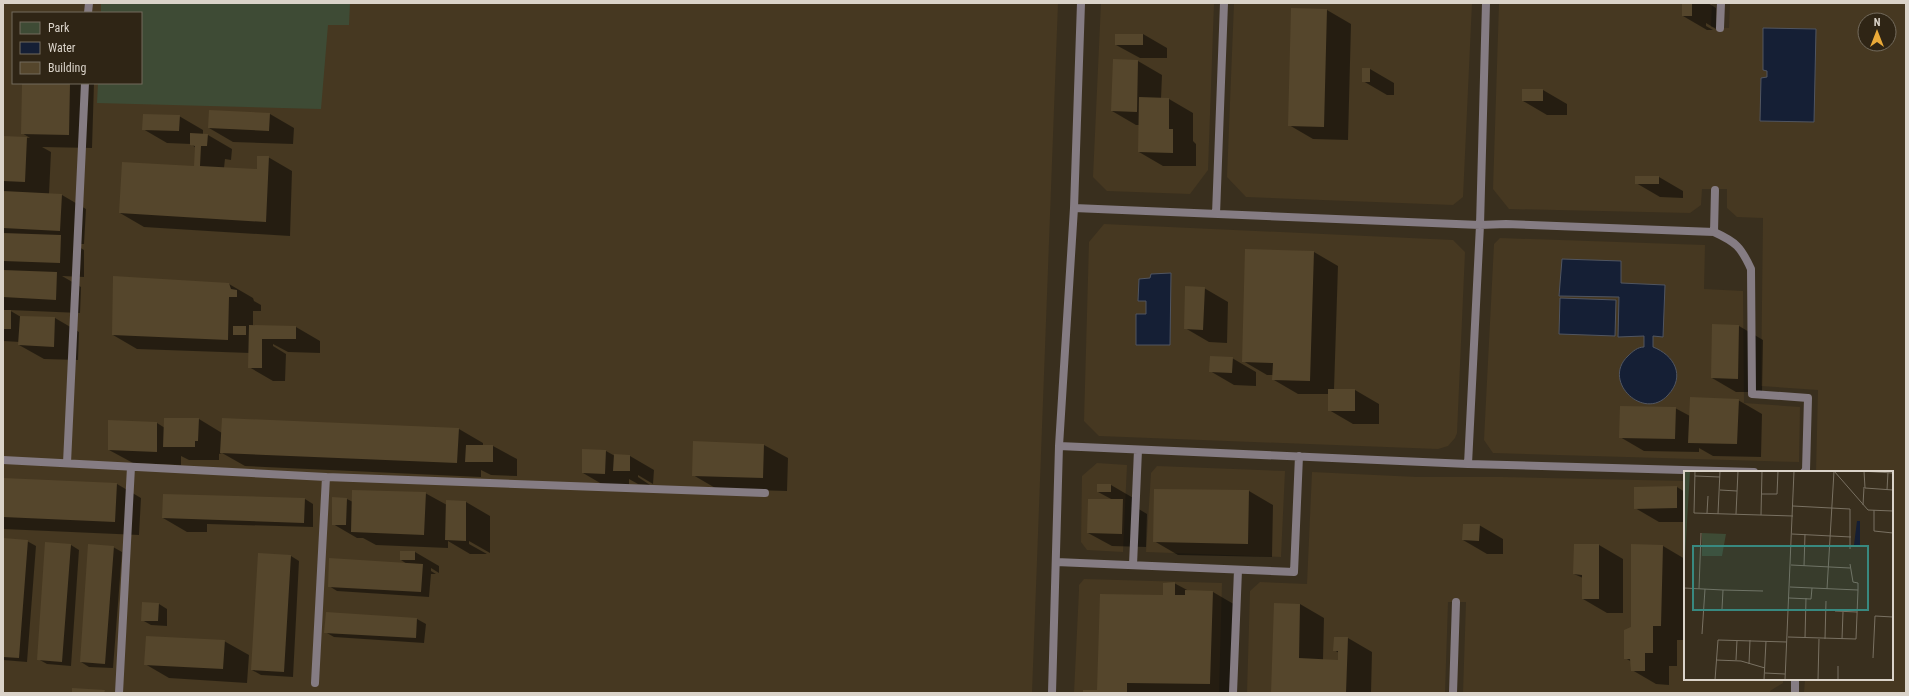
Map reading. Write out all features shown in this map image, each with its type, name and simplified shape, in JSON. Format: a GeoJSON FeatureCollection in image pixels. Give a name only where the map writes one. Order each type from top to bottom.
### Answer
{"type":"FeatureCollection","features":[{"type":"Feature","properties":{"kind":"lane"},"geometry":{"type":"LineString","coordinates":[[1052,693],[1059,446],[1074,208],[1081,3]]}},
{"type":"Feature","properties":{"kind":"lane"},"geometry":{"type":"LineString","coordinates":[[1216,214],[1224,3]]}},
{"type":"Feature","properties":{"kind":"lane"},"geometry":{"type":"LineString","coordinates":[[1468,464],[1480,225],[1486,3]]}},
{"type":"Feature","properties":{"kind":"lane"},"geometry":{"type":"LineString","coordinates":[[1720,28],[1722,3]]}},
{"type":"Feature","properties":{"kind":"lane"},"geometry":{"type":"LineString","coordinates":[[67,463],[85,84]]}},
{"type":"Feature","properties":{"kind":"lane"},"geometry":{"type":"LineString","coordinates":[[1714,190],[1714,232]]}},
{"type":"Feature","properties":{"kind":"lane"},"geometry":{"type":"LineString","coordinates":[[1074,208],[1480,225],[1506,224],[1714,232],[1729,239],[1742,251],[1751,269],[1752,394],[1808,398],[1805,471]]}},
{"type":"Feature","properties":{"kind":"lane"},"geometry":{"type":"LineString","coordinates":[[1059,446],[1468,464],[1718,471]]}},
{"type":"Feature","properties":{"kind":"lane"},"geometry":{"type":"LineString","coordinates":[[1133,565],[1138,450]]}},
{"type":"Feature","properties":{"kind":"lane"},"geometry":{"type":"LineString","coordinates":[[1056,562],[1294,572],[1299,456]]}},
{"type":"Feature","properties":{"kind":"lane"},"geometry":{"type":"LineString","coordinates":[[3,460],[326,478],[765,493]]}},
{"type":"Feature","properties":{"kind":"lane"},"geometry":{"type":"LineString","coordinates":[[118,693],[131,467]]}},
{"type":"Feature","properties":{"kind":"lane"},"geometry":{"type":"LineString","coordinates":[[316,683],[326,478]]}},
{"type":"Feature","properties":{"kind":"lane"},"geometry":{"type":"LineString","coordinates":[[1233,693],[1238,570]]}},
{"type":"Feature","properties":{"kind":"lane"},"geometry":{"type":"LineString","coordinates":[[1454,693],[1456,602]]}},
{"type":"Feature","properties":{"kind":"lane"},"geometry":{"type":"LineString","coordinates":[[1795,680],[1795,693]]}},
{"type":"Feature","properties":{"kind":"shaded area"},"geometry":{"type":"Polygon","coordinates":[[[3,3],[1058,3],[1032,693],[3,693],[3,3]]]}},
{"type":"Feature","properties":{"kind":"shaded area"},"geometry":{"type":"Polygon","coordinates":[[[1101,3],[1214,3],[1208,170],[1190,194],[1107,191],[1093,177],[1101,3]]]}},
{"type":"Feature","properties":{"kind":"shaded area"},"geometry":{"type":"Polygon","coordinates":[[[1234,3],[1472,3],[1463,197],[1453,205],[1246,197],[1227,177],[1234,3]]]}},
{"type":"Feature","properties":{"kind":"shaded area"},"geometry":{"type":"Polygon","coordinates":[[[1499,3],[1712,3],[1711,27],[1729,28],[1730,3],[1906,3],[1906,693],[1804,693],[1805,680],[1893,680],[1893,471],[1816,471],[1818,390],[1761,386],[1763,218],[1737,217],[1727,208],[1727,189],[1702,189],[1701,205],[1690,213],[1509,209],[1493,189],[1499,3]]]}},
{"type":"Feature","properties":{"kind":"shaded area"},"geometry":{"type":"Polygon","coordinates":[[[1104,224],[1453,240],[1465,252],[1457,433],[1455,438],[1448,446],[1438,449],[1099,436],[1084,421],[1089,242],[1104,224]]]}},
{"type":"Feature","properties":{"kind":"shaded area"},"geometry":{"type":"Polygon","coordinates":[[[1500,238],[1705,245],[1704,289],[1743,291],[1744,403],[1800,407],[1799,462],[1493,453],[1484,440],[1494,244],[1500,238]]]}},
{"type":"Feature","properties":{"kind":"shaded area"},"geometry":{"type":"Polygon","coordinates":[[[1097,463],[1127,465],[1123,552],[1087,550],[1081,542],[1082,476],[1097,463]]]}},
{"type":"Feature","properties":{"kind":"shaded area"},"geometry":{"type":"Polygon","coordinates":[[[1157,466],[1285,471],[1281,557],[1146,552],[1151,473],[1157,466]]]}},
{"type":"Feature","properties":{"kind":"shaded area"},"geometry":{"type":"Polygon","coordinates":[[[1312,472],[1417,477],[1501,477],[1684,481],[1684,680],[1783,680],[1783,683],[1770,691],[1770,693],[1463,693],[1466,602],[1448,602],[1445,693],[1247,693],[1250,591],[1260,582],[1307,584],[1312,472]]]}},
{"type":"Feature","properties":{"kind":"shaded area"},"geometry":{"type":"Polygon","coordinates":[[[1084,579],[1222,583],[1219,693],[1074,693],[1079,585],[1084,579]]]}},
{"type":"Feature","properties":{"kind":"green space"},"geometry":{"type":"Polygon","coordinates":[[[101,3],[350,3],[349,25],[328,25],[321,109],[97,103],[98,84],[142,84],[142,12],[101,12],[101,3]]]}},
{"type":"Feature","properties":{"kind":"water"},"geometry":{"type":"Polygon","coordinates":[[[1763,28],[1816,29],[1814,122],[1760,121],[1761,78],[1767,77],[1767,71],[1763,70],[1763,28]]]}},
{"type":"Feature","properties":{"kind":"water"},"geometry":{"type":"Polygon","coordinates":[[[1562,259],[1621,261],[1621,283],[1665,285],[1663,337],[1653,336],[1653,347],[1667,355],[1675,367],[1677,374],[1676,381],[1668,395],[1658,402],[1648,404],[1638,401],[1629,395],[1622,386],[1619,376],[1621,366],[1632,352],[1644,347],[1644,336],[1618,337],[1619,297],[1559,296],[1562,259]]]}},
{"type":"Feature","properties":{"kind":"water"},"geometry":{"type":"Polygon","coordinates":[[[1171,273],[1170,345],[1136,345],[1136,314],[1146,314],[1146,301],[1138,301],[1139,279],[1150,278],[1151,274],[1171,273]]]}},
{"type":"Feature","properties":{"kind":"water"},"geometry":{"type":"Polygon","coordinates":[[[1560,298],[1616,300],[1615,336],[1559,334],[1560,298]]]}},
{"type":"Feature","properties":{"kind":"building"},"geometry":{"type":"Polygon","coordinates":[[[1682,3],[1692,3],[1692,16],[1682,16],[1682,3]]]}},
{"type":"Feature","properties":{"kind":"building"},"geometry":{"type":"Polygon","coordinates":[[[1291,8],[1327,9],[1324,127],[1288,126],[1291,8]]]}},
{"type":"Feature","properties":{"kind":"building"},"geometry":{"type":"Polygon","coordinates":[[[1115,34],[1143,34],[1143,45],[1115,45],[1115,34]]]}},
{"type":"Feature","properties":{"kind":"building"},"geometry":{"type":"Polygon","coordinates":[[[1113,59],[1138,60],[1137,112],[1111,111],[1113,59]]]}},
{"type":"Feature","properties":{"kind":"building"},"geometry":{"type":"Polygon","coordinates":[[[1362,68],[1370,68],[1370,82],[1362,82],[1362,68]]]}},
{"type":"Feature","properties":{"kind":"building"},"geometry":{"type":"Polygon","coordinates":[[[22,84],[70,84],[69,135],[21,134],[22,84]]]}},
{"type":"Feature","properties":{"kind":"building"},"geometry":{"type":"Polygon","coordinates":[[[1522,89],[1543,89],[1543,101],[1522,101],[1522,89]]]}},
{"type":"Feature","properties":{"kind":"building"},"geometry":{"type":"Polygon","coordinates":[[[1139,97],[1169,98],[1169,129],[1173,129],[1173,153],[1138,152],[1139,97]]]}},
{"type":"Feature","properties":{"kind":"building"},"geometry":{"type":"Polygon","coordinates":[[[209,110],[270,113],[269,131],[208,128],[209,110]]]}},
{"type":"Feature","properties":{"kind":"building"},"geometry":{"type":"Polygon","coordinates":[[[143,114],[180,115],[179,131],[142,130],[143,114]]]}},
{"type":"Feature","properties":{"kind":"building"},"geometry":{"type":"Polygon","coordinates":[[[190,133],[208,134],[207,146],[201,146],[200,166],[257,169],[257,156],[269,156],[266,222],[119,213],[122,162],[194,166],[195,146],[190,145],[190,133]]]}},
{"type":"Feature","properties":{"kind":"building"},"geometry":{"type":"Polygon","coordinates":[[[3,136],[27,137],[25,182],[3,181],[3,136]]]}},
{"type":"Feature","properties":{"kind":"building"},"geometry":{"type":"Polygon","coordinates":[[[1635,176],[1659,176],[1659,184],[1635,184],[1635,176]]]}},
{"type":"Feature","properties":{"kind":"building"},"geometry":{"type":"Polygon","coordinates":[[[3,191],[62,194],[60,231],[3,228],[3,191]]]}},
{"type":"Feature","properties":{"kind":"building"},"geometry":{"type":"Polygon","coordinates":[[[3,233],[61,235],[60,263],[3,261],[3,233]]]}},
{"type":"Feature","properties":{"kind":"building"},"geometry":{"type":"Polygon","coordinates":[[[1245,249],[1314,251],[1310,381],[1272,380],[1273,363],[1242,362],[1245,249]]]}},
{"type":"Feature","properties":{"kind":"building"},"geometry":{"type":"Polygon","coordinates":[[[3,270],[57,272],[56,300],[3,297],[3,270]]]}},
{"type":"Feature","properties":{"kind":"building"},"geometry":{"type":"Polygon","coordinates":[[[113,276],[229,283],[231,289],[237,290],[237,297],[229,297],[228,340],[112,335],[113,276]]]}},
{"type":"Feature","properties":{"kind":"building"},"geometry":{"type":"Polygon","coordinates":[[[1185,286],[1205,287],[1203,330],[1184,329],[1185,286]]]}},
{"type":"Feature","properties":{"kind":"building"},"geometry":{"type":"Polygon","coordinates":[[[3,310],[11,310],[11,329],[3,329],[3,310]]]}},
{"type":"Feature","properties":{"kind":"building"},"geometry":{"type":"Polygon","coordinates":[[[20,316],[55,317],[54,347],[18,345],[20,316]]]}},
{"type":"Feature","properties":{"kind":"building"},"geometry":{"type":"Polygon","coordinates":[[[1712,324],[1739,325],[1738,379],[1711,378],[1712,324]]]}},
{"type":"Feature","properties":{"kind":"building"},"geometry":{"type":"Polygon","coordinates":[[[249,325],[296,326],[296,339],[262,339],[262,368],[248,368],[249,325]]]}},
{"type":"Feature","properties":{"kind":"building"},"geometry":{"type":"Polygon","coordinates":[[[233,326],[246,326],[246,335],[233,335],[233,326]]]}},
{"type":"Feature","properties":{"kind":"building"},"geometry":{"type":"Polygon","coordinates":[[[1210,356],[1233,357],[1232,373],[1209,372],[1210,356]]]}},
{"type":"Feature","properties":{"kind":"building"},"geometry":{"type":"Polygon","coordinates":[[[1328,389],[1355,389],[1355,411],[1328,411],[1328,389]]]}},
{"type":"Feature","properties":{"kind":"building"},"geometry":{"type":"Polygon","coordinates":[[[1690,397],[1739,399],[1737,444],[1688,443],[1690,397]]]}},
{"type":"Feature","properties":{"kind":"building"},"geometry":{"type":"Polygon","coordinates":[[[1620,406],[1676,407],[1675,439],[1619,438],[1620,406]]]}},
{"type":"Feature","properties":{"kind":"building"},"geometry":{"type":"Polygon","coordinates":[[[164,418],[199,418],[198,441],[195,441],[195,447],[163,447],[164,418]]]}},
{"type":"Feature","properties":{"kind":"building"},"geometry":{"type":"Polygon","coordinates":[[[222,418],[459,428],[457,463],[220,453],[222,418]]]}},
{"type":"Feature","properties":{"kind":"building"},"geometry":{"type":"Polygon","coordinates":[[[108,420],[157,422],[157,452],[108,450],[108,420]]]}},
{"type":"Feature","properties":{"kind":"building"},"geometry":{"type":"Polygon","coordinates":[[[693,441],[764,444],[763,478],[692,476],[693,441]]]}},
{"type":"Feature","properties":{"kind":"building"},"geometry":{"type":"Polygon","coordinates":[[[466,445],[493,445],[493,462],[465,462],[466,445]]]}},
{"type":"Feature","properties":{"kind":"building"},"geometry":{"type":"Polygon","coordinates":[[[582,449],[606,450],[605,474],[582,473],[582,449]]]}},
{"type":"Feature","properties":{"kind":"building"},"geometry":{"type":"Polygon","coordinates":[[[614,454],[630,455],[630,471],[613,471],[614,454]]]}},
{"type":"Feature","properties":{"kind":"building"},"geometry":{"type":"Polygon","coordinates":[[[3,478],[117,483],[115,522],[3,517],[3,478]]]}},
{"type":"Feature","properties":{"kind":"building"},"geometry":{"type":"Polygon","coordinates":[[[1097,484],[1111,484],[1111,492],[1097,492],[1097,484]]]}},
{"type":"Feature","properties":{"kind":"building"},"geometry":{"type":"Polygon","coordinates":[[[1677,486],[1677,508],[1634,509],[1634,487],[1677,486]]]}},
{"type":"Feature","properties":{"kind":"building"},"geometry":{"type":"Polygon","coordinates":[[[1154,489],[1249,490],[1248,544],[1153,542],[1154,489]]]}},
{"type":"Feature","properties":{"kind":"building"},"geometry":{"type":"Polygon","coordinates":[[[352,490],[426,492],[424,535],[351,532],[352,490]]]}},
{"type":"Feature","properties":{"kind":"building"},"geometry":{"type":"Polygon","coordinates":[[[163,494],[305,498],[304,523],[162,518],[163,494]]]}},
{"type":"Feature","properties":{"kind":"building"},"geometry":{"type":"Polygon","coordinates":[[[332,497],[347,498],[346,525],[332,525],[332,497]]]}},
{"type":"Feature","properties":{"kind":"building"},"geometry":{"type":"Polygon","coordinates":[[[1088,499],[1123,499],[1122,534],[1087,533],[1088,499]]]}},
{"type":"Feature","properties":{"kind":"building"},"geometry":{"type":"Polygon","coordinates":[[[446,500],[466,501],[466,541],[445,540],[446,500]]]}},
{"type":"Feature","properties":{"kind":"building"},"geometry":{"type":"Polygon","coordinates":[[[1463,524],[1480,524],[1479,541],[1462,540],[1463,524]]]}},
{"type":"Feature","properties":{"kind":"building"},"geometry":{"type":"Polygon","coordinates":[[[3,538],[28,540],[19,658],[3,657],[3,538]]]}},
{"type":"Feature","properties":{"kind":"building"},"geometry":{"type":"Polygon","coordinates":[[[45,542],[71,544],[62,662],[37,660],[45,542]]]}},
{"type":"Feature","properties":{"kind":"building"},"geometry":{"type":"Polygon","coordinates":[[[88,544],[114,546],[105,664],[80,662],[88,544]]]}},
{"type":"Feature","properties":{"kind":"building"},"geometry":{"type":"Polygon","coordinates":[[[1574,544],[1599,544],[1599,599],[1582,599],[1582,575],[1573,574],[1574,544]]]}},
{"type":"Feature","properties":{"kind":"building"},"geometry":{"type":"Polygon","coordinates":[[[1631,544],[1663,545],[1661,626],[1653,626],[1653,653],[1645,653],[1645,671],[1631,671],[1630,659],[1624,659],[1624,630],[1631,627],[1631,544]]]}},
{"type":"Feature","properties":{"kind":"building"},"geometry":{"type":"Polygon","coordinates":[[[400,551],[415,551],[415,560],[400,560],[400,551]]]}},
{"type":"Feature","properties":{"kind":"building"},"geometry":{"type":"Polygon","coordinates":[[[258,553],[291,555],[284,672],[251,670],[258,553]]]}},
{"type":"Feature","properties":{"kind":"building"},"geometry":{"type":"Polygon","coordinates":[[[329,558],[423,564],[421,592],[328,587],[329,558]]]}},
{"type":"Feature","properties":{"kind":"building"},"geometry":{"type":"Polygon","coordinates":[[[1175,582],[1175,595],[1185,595],[1185,590],[1213,591],[1210,684],[1127,683],[1127,693],[1083,693],[1083,690],[1097,690],[1100,594],[1163,595],[1163,583],[1175,582]]]}},
{"type":"Feature","properties":{"kind":"building"},"geometry":{"type":"Polygon","coordinates":[[[142,602],[159,603],[158,621],[141,621],[142,602]]]}},
{"type":"Feature","properties":{"kind":"building"},"geometry":{"type":"Polygon","coordinates":[[[1274,603],[1300,604],[1299,658],[1338,660],[1338,651],[1333,651],[1334,637],[1348,637],[1346,693],[1271,693],[1274,603]]]}},
{"type":"Feature","properties":{"kind":"building"},"geometry":{"type":"Polygon","coordinates":[[[326,612],[417,618],[416,638],[324,633],[326,612]]]}},
{"type":"Feature","properties":{"kind":"building"},"geometry":{"type":"Polygon","coordinates":[[[146,636],[225,640],[223,669],[144,665],[146,636]]]}},
{"type":"Feature","properties":{"kind":"building"},"geometry":{"type":"Polygon","coordinates":[[[72,688],[105,690],[104,693],[72,693],[72,688]]]}}]}
